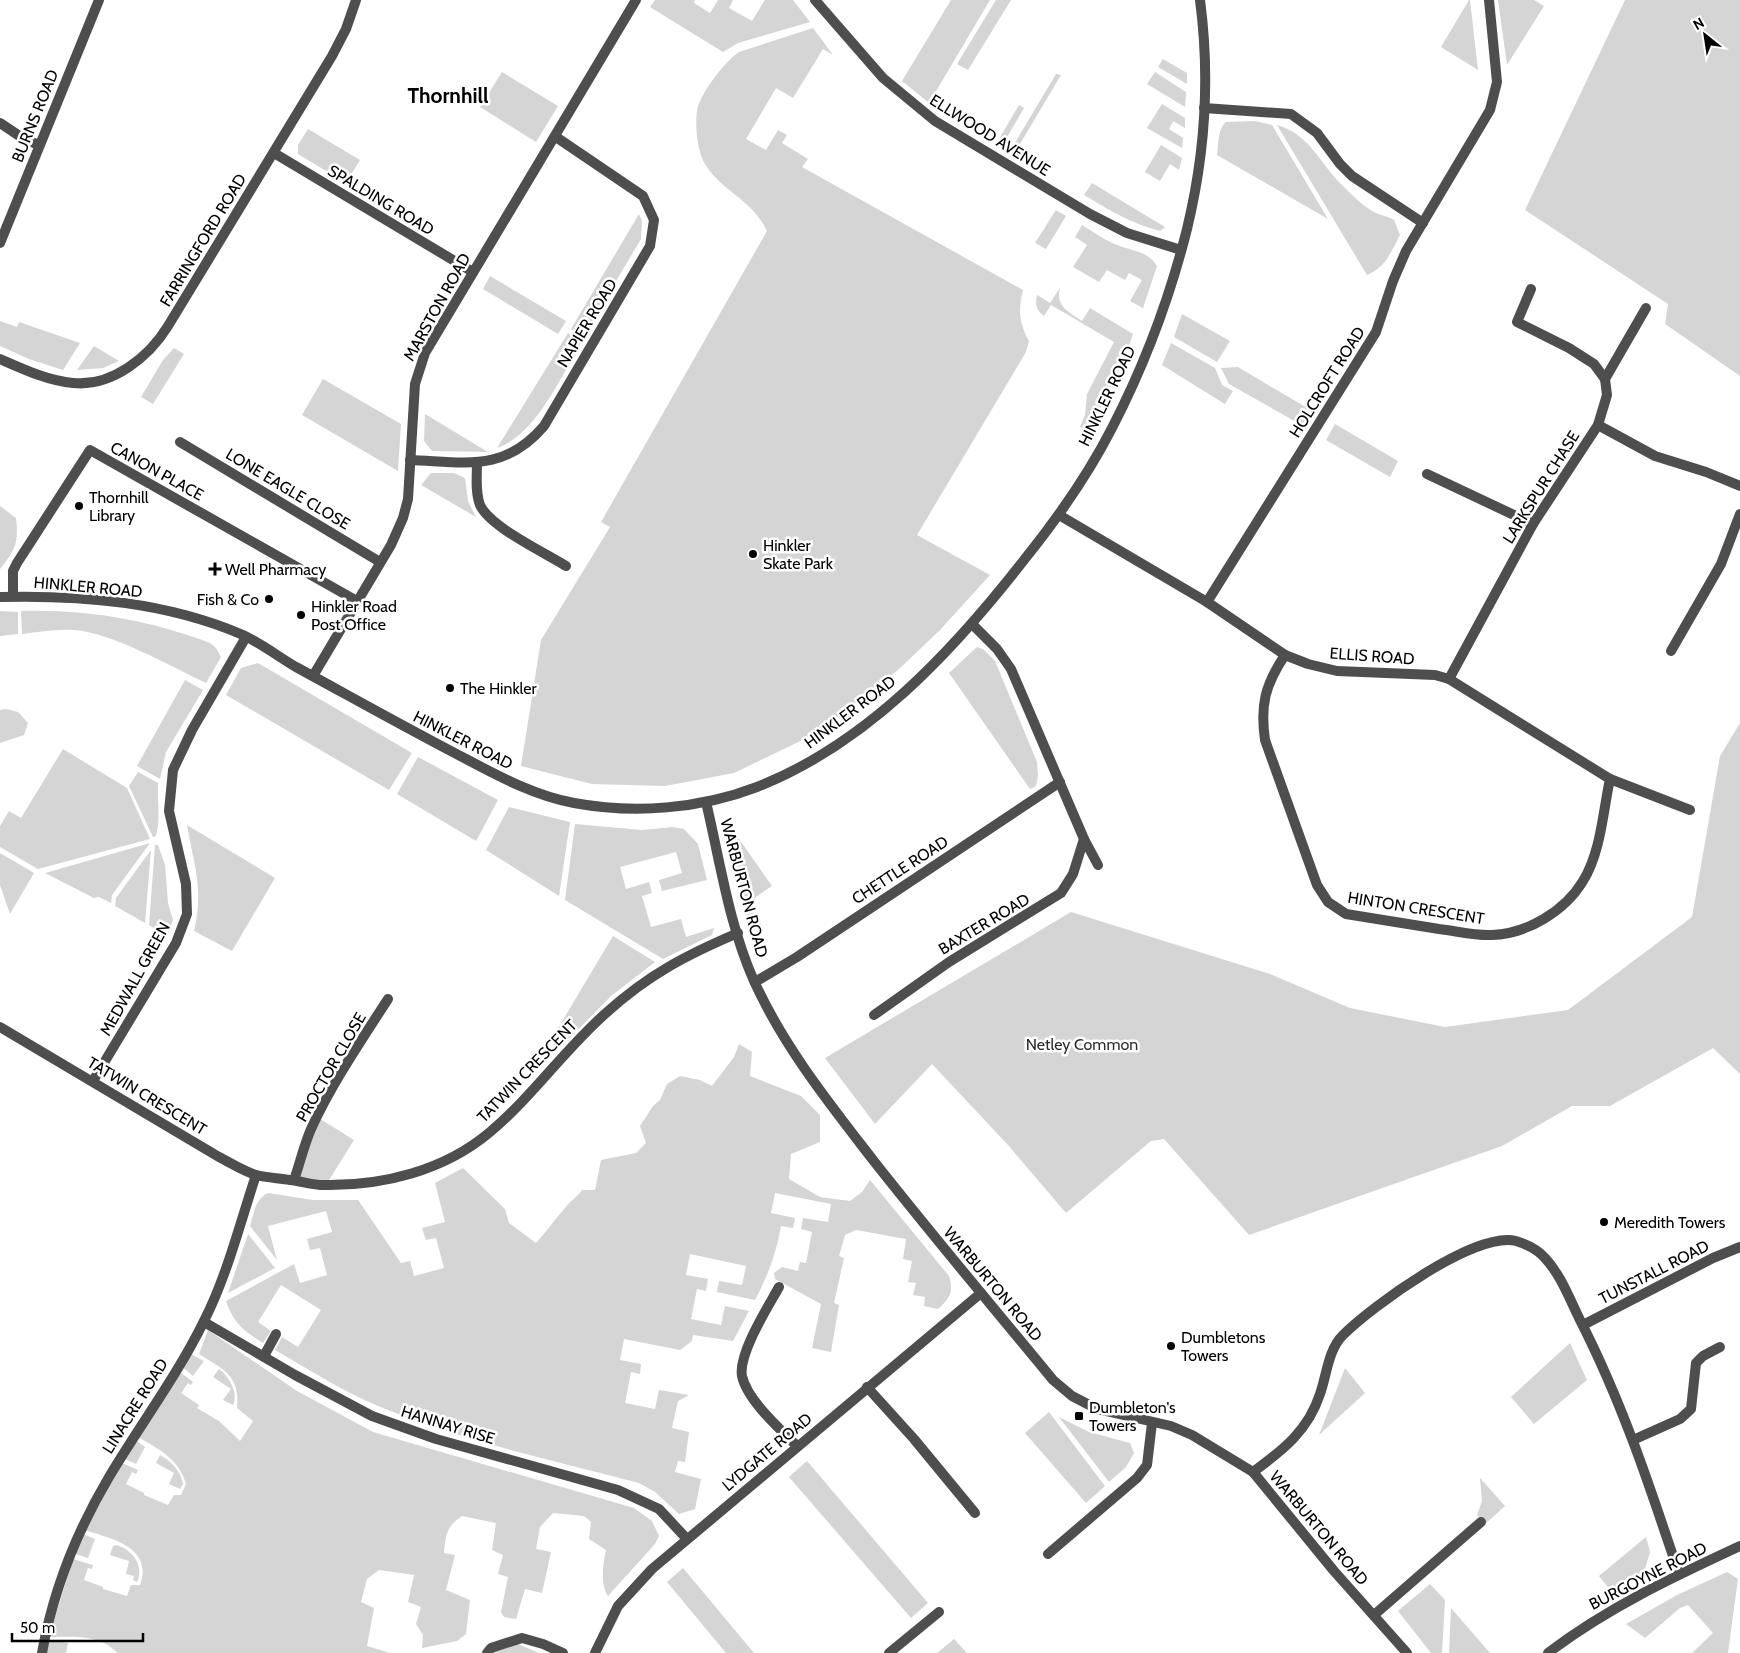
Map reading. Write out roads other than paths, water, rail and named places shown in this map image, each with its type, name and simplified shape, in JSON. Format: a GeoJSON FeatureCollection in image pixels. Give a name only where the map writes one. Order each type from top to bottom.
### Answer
{"type":"FeatureCollection","features":[{"type":"Feature","properties":{"kind":"street","name":"BURNS ROAD"},"geometry":{"type":"LineString","coordinates":[[0,243],[99,0]]}},
{"type":"Feature","properties":{"kind":"street","name":"FARRINGFORD ROAD"},"geometry":{"type":"LineString","coordinates":[[0,358],[29,372],[75,383],[103,379],[141,358],[160,340],[332,56],[346,29],[356,0]]}},
{"type":"Feature","properties":{"kind":"street","name":"MARSTON ROAD"},"geometry":{"type":"LineString","coordinates":[[313,676],[380,562],[398,529],[406,508],[417,372],[425,353],[556,138],[636,0]]}},
{"type":"Feature","properties":{"kind":"street","name":"ELLWOOD AVENUE"},"geometry":{"type":"LineString","coordinates":[[815,0],[883,78],[935,121],[1090,214],[1127,233],[1181,250]]}},
{"type":"Feature","properties":{"kind":"street","name":"HINKLER ROAD"},"geometry":{"type":"LineString","coordinates":[[0,597],[106,600],[155,608],[209,623],[246,636],[415,733],[535,793],[575,803],[660,808],[706,802],[758,786],[830,750],[898,696],[973,625],[1060,515],[1112,429],[1140,368],[1181,250],[1197,173],[1204,108],[1204,30],[1200,0]]}},
{"type":"Feature","properties":{"kind":"street","name":"HOLCROFT ROAD"},"geometry":{"type":"LineString","coordinates":[[1207,602],[1376,332],[1393,280],[1406,251],[1490,110],[1497,82],[1496,55],[1489,0]]}},
{"type":"Feature","properties":{"kind":"street"},"geometry":{"type":"LineString","coordinates":[[1204,108],[1291,114],[1317,133],[1340,164],[1352,176],[1423,223]]}},
{"type":"Feature","properties":{"kind":"street"},"geometry":{"type":"LineString","coordinates":[[0,123],[24,139],[39,145]]}},
{"type":"Feature","properties":{"kind":"street","name":"NAPIER ROAD"},"geometry":{"type":"LineString","coordinates":[[410,460],[477,462],[499,459],[528,443],[544,426],[653,238],[654,220],[648,203],[643,196],[556,138]]}},
{"type":"Feature","properties":{"kind":"street","name":"SPALDING ROAD"},"geometry":{"type":"LineString","coordinates":[[274,153],[473,272]]}},
{"type":"Feature","properties":{"kind":"street"},"geometry":{"type":"LineString","coordinates":[[1531,289],[1517,322],[1569,348],[1594,364],[1606,380]]}},
{"type":"Feature","properties":{"kind":"street","name":"LARKSPUR CHASE"},"geometry":{"type":"LineString","coordinates":[[1449,679],[1533,524],[1598,425],[1607,395],[1606,380],[1646,308]]}},
{"type":"Feature","properties":{"kind":"street"},"geometry":{"type":"LineString","coordinates":[[1598,425],[1655,456],[1706,472],[1740,486]]}},
{"type":"Feature","properties":{"kind":"street","name":"LONE EAGLE CLOSE"},"geometry":{"type":"LineString","coordinates":[[180,442],[380,562]]}},
{"type":"Feature","properties":{"kind":"street","name":"CANON PLACE"},"geometry":{"type":"LineString","coordinates":[[13,596],[13,570],[16,564],[90,450],[357,601]]}},
{"type":"Feature","properties":{"kind":"street"},"geometry":{"type":"LineString","coordinates":[[477,462],[478,498],[486,514],[496,524],[566,566]]}},
{"type":"Feature","properties":{"kind":"street"},"geometry":{"type":"LineString","coordinates":[[1427,474],[1533,524]]}},
{"type":"Feature","properties":{"kind":"street"},"geometry":{"type":"LineString","coordinates":[[1671,651],[1721,564],[1740,514]]}},
{"type":"Feature","properties":{"kind":"street","name":"ELLIS ROAD"},"geometry":{"type":"LineString","coordinates":[[1060,515],[1207,602],[1285,655],[1308,664],[1337,671],[1435,676],[1449,679],[1610,779],[1690,810]]}},
{"type":"Feature","properties":{"kind":"street"},"geometry":{"type":"LineString","coordinates":[[973,625],[997,649],[1011,669],[1084,839],[1098,865]]}},
{"type":"Feature","properties":{"kind":"street","name":"MEDWALL GREEN"},"geometry":{"type":"LineString","coordinates":[[93,1081],[176,943],[187,914],[186,884],[169,810],[173,770],[192,730],[246,636]]}},
{"type":"Feature","properties":{"kind":"street","name":"HINTON CRESCENT"},"geometry":{"type":"LineString","coordinates":[[1285,655],[1272,674],[1265,691],[1262,716],[1265,740],[1317,885],[1328,902],[1346,914],[1484,935],[1514,931],[1535,923],[1555,912],[1570,899],[1584,880],[1595,854],[1610,779]]}},
{"type":"Feature","properties":{"kind":"street","name":"CHETTLE ROAD"},"geometry":{"type":"LineString","coordinates":[[755,982],[797,957],[1060,782]]}},
{"type":"Feature","properties":{"kind":"street","name":"WARBURTON ROAD"},"geometry":{"type":"LineString","coordinates":[[706,802],[738,933],[755,982],[783,1036],[820,1092],[916,1215],[1053,1380],[1072,1396],[1097,1409],[1171,1426],[1192,1434],[1253,1472],[1334,1571],[1407,1653]]}},
{"type":"Feature","properties":{"kind":"street","name":"BAXTER ROAD"},"geometry":{"type":"LineString","coordinates":[[874,1016],[949,962],[1061,893],[1073,874],[1084,839]]}},
{"type":"Feature","properties":{"kind":"street","name":"TATWIN CRESCENT"},"geometry":{"type":"LineString","coordinates":[[0,1027],[219,1156],[256,1175],[322,1186],[359,1184],[431,1168],[458,1154],[489,1133],[587,1031],[631,992],[686,955],[738,933]]}},
{"type":"Feature","properties":{"kind":"street","name":"PROCTOR CLOSE"},"geometry":{"type":"LineString","coordinates":[[294,1180],[317,1118],[337,1080],[388,999]]}},
{"type":"Feature","properties":{"kind":"street","name":"LINACRE ROAD"},"geometry":{"type":"LineString","coordinates":[[42,1653],[59,1584],[80,1532],[108,1478],[147,1418],[204,1322],[256,1175]]}},
{"type":"Feature","properties":{"kind":"street"},"geometry":{"type":"LineString","coordinates":[[1253,1472],[1284,1449],[1302,1431],[1320,1396],[1331,1352],[1341,1336],[1399,1289],[1476,1248],[1496,1241],[1515,1241],[1544,1257],[1556,1272],[1583,1325],[1610,1380],[1633,1440],[1679,1574]]}},
{"type":"Feature","properties":{"kind":"street","name":"TUNSTALL ROAD"},"geometry":{"type":"LineString","coordinates":[[1583,1325],[1713,1258],[1740,1247]]}},
{"type":"Feature","properties":{"kind":"street"},"geometry":{"type":"LineString","coordinates":[[779,1288],[751,1339],[742,1375],[752,1397],[797,1446]]}},
{"type":"Feature","properties":{"kind":"street","name":"LYDGATE ROAD"},"geometry":{"type":"LineString","coordinates":[[595,1653],[618,1606],[635,1586],[687,1539],[981,1293]]}},
{"type":"Feature","properties":{"kind":"street","name":"HANNAY RISE"},"geometry":{"type":"LineString","coordinates":[[204,1322],[311,1384],[372,1416],[436,1439],[618,1490],[658,1508],[687,1539]]}},
{"type":"Feature","properties":{"kind":"street"},"geometry":{"type":"LineString","coordinates":[[264,1356],[276,1334]]}},
{"type":"Feature","properties":{"kind":"street"},"geometry":{"type":"LineString","coordinates":[[1633,1440],[1680,1419],[1691,1409],[1696,1363],[1720,1346]]}},
{"type":"Feature","properties":{"kind":"street"},"geometry":{"type":"LineString","coordinates":[[867,1387],[914,1439],[975,1513]]}},
{"type":"Feature","properties":{"kind":"street"},"geometry":{"type":"LineString","coordinates":[[1048,1554],[1137,1478],[1147,1465],[1152,1423]]}},
{"type":"Feature","properties":{"kind":"street"},"geometry":{"type":"LineString","coordinates":[[1374,1615],[1481,1522]]}},
{"type":"Feature","properties":{"kind":"street","name":"BURGOYNE ROAD"},"geometry":{"type":"LineString","coordinates":[[1548,1653],[1586,1625],[1638,1594],[1740,1546]]}},
{"type":"Feature","properties":{"kind":"street"},"geometry":{"type":"LineString","coordinates":[[889,1653],[939,1612]]}},
{"type":"Feature","properties":{"kind":"street"},"geometry":{"type":"LineString","coordinates":[[486,1653],[491,1648],[522,1638],[544,1644],[563,1653]]}},
{"type":"Feature","properties":{"kind":"place","name":"Thornhill Library"},"geometry":{"type":"Point","coordinates":[79,506]}},
{"type":"Feature","properties":{"kind":"place","name":"Hinkler Skate Park"},"geometry":{"type":"Point","coordinates":[753,554]}},
{"type":"Feature","properties":{"kind":"place","name":"Well Pharmacy"},"geometry":{"type":"Point","coordinates":[215,569]}},
{"type":"Feature","properties":{"kind":"place","name":"Fish & Co"},"geometry":{"type":"Point","coordinates":[269,599]}},
{"type":"Feature","properties":{"kind":"place","name":"Hinkler Road Post Office"},"geometry":{"type":"Point","coordinates":[301,615]}},
{"type":"Feature","properties":{"kind":"place","name":"The Hinkler"},"geometry":{"type":"Point","coordinates":[450,688]}},
{"type":"Feature","properties":{"kind":"place","name":"Meredith Towers"},"geometry":{"type":"Point","coordinates":[1604,1222]}},
{"type":"Feature","properties":{"kind":"place","name":"Dumbletons Towers"},"geometry":{"type":"Point","coordinates":[1171,1346]}},
{"type":"Feature","properties":{"kind":"place","name":"Dumbleton's Towers"},"geometry":{"type":"Point","coordinates":[1079,1416]}},
{"type":"Feature","properties":{"kind":"district","name":"Thornhill"},"geometry":{"type":"Point","coordinates":[448,95]}},
{"type":"Feature","properties":{"kind":"park label","name":"Netley Common"},"geometry":{"type":"Point","coordinates":[1082,1044]}}]}
